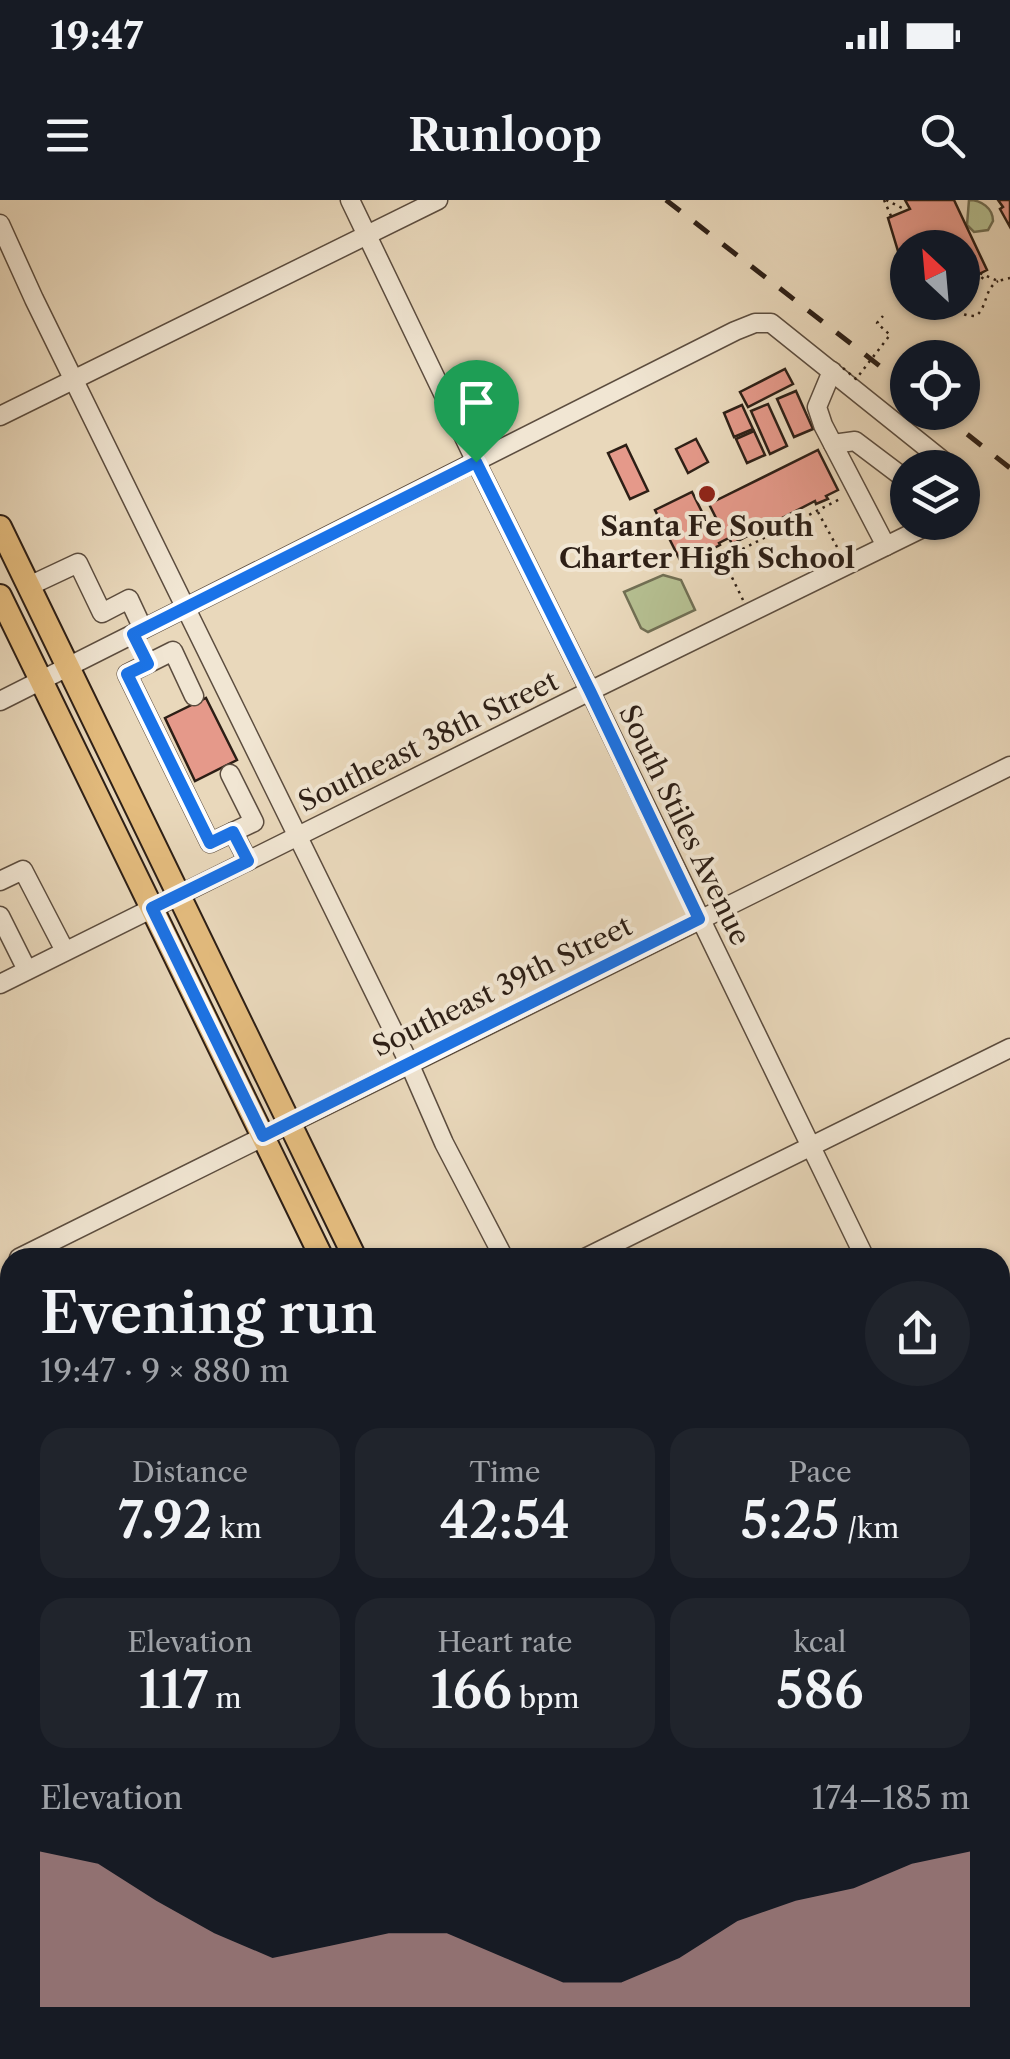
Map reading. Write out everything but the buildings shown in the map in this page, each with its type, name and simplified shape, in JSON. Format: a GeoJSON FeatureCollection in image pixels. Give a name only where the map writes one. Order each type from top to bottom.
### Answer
{"type":"FeatureCollection","features":[{"type":"Feature","properties":{"kind":"main road"},"geometry":{"type":"LineString","coordinates":[[0,527],[350,1248]]}},
{"type":"Feature","properties":{"kind":"main road"},"geometry":{"type":"LineString","coordinates":[[0,596],[317,1248]]}},
{"type":"Feature","properties":{"kind":"street","name":"South Stiles Avenue"},"geometry":{"type":"LineString","coordinates":[[350,200],[860,1248]]}},
{"type":"Feature","properties":{"kind":"street"},"geometry":{"type":"LineString","coordinates":[[0,416],[438,200]]}},
{"type":"Feature","properties":{"kind":"street"},"geometry":{"type":"LineString","coordinates":[[0,224],[444,1143],[499,1248]]}},
{"type":"Feature","properties":{"kind":"street"},"geometry":{"type":"LineString","coordinates":[[0,702],[755,323],[771,323],[838,371],[931,450]]}},
{"type":"Feature","properties":{"kind":"street"},"geometry":{"type":"LineString","coordinates":[[838,371],[817,407],[886,546]]}},
{"type":"Feature","properties":{"kind":"street"},"geometry":{"type":"LineString","coordinates":[[833,444],[855,441],[890,467]]}},
{"type":"Feature","properties":{"kind":"street","name":"Southeast 38th Street"},"geometry":{"type":"LineString","coordinates":[[0,984],[898,540]]}},
{"type":"Feature","properties":{"kind":"street"},"geometry":{"type":"LineString","coordinates":[[29,586],[78,563],[102,613],[128,600],[148,664]]}},
{"type":"Feature","properties":{"kind":"street"},"geometry":{"type":"LineString","coordinates":[[194,696],[173,651],[127,674],[210,843],[254,822],[230,774]]}},
{"type":"Feature","properties":{"kind":"street","name":"Southeast 39th Street"},"geometry":{"type":"LineString","coordinates":[[39,1248],[1010,766]]}},
{"type":"Feature","properties":{"kind":"street"},"geometry":{"type":"LineString","coordinates":[[233,832],[248,861]]}},
{"type":"Feature","properties":{"kind":"street"},"geometry":{"type":"LineString","coordinates":[[0,881],[22,870],[66,951]]}},
{"type":"Feature","properties":{"kind":"street"},"geometry":{"type":"LineString","coordinates":[[0,916],[27,970]]}},
{"type":"Feature","properties":{"kind":"street"},"geometry":{"type":"LineString","coordinates":[[605,1248],[1010,1048]]}},
{"type":"Feature","properties":{"kind":"path"},"geometry":{"type":"LineString","coordinates":[[885,200],[906,210]]}},
{"type":"Feature","properties":{"kind":"path"},"geometry":{"type":"LineString","coordinates":[[885,200],[891,216]]}},
{"type":"Feature","properties":{"kind":"path"},"geometry":{"type":"LineString","coordinates":[[980,279],[982,274],[998,281]]}},
{"type":"Feature","properties":{"kind":"path"},"geometry":{"type":"LineString","coordinates":[[980,311],[988,290],[998,281],[1010,278]]}},
{"type":"Feature","properties":{"kind":"path"},"geometry":{"type":"LineString","coordinates":[[980,285],[988,290]]}},
{"type":"Feature","properties":{"kind":"path"},"geometry":{"type":"LineString","coordinates":[[838,371],[856,379],[890,335],[877,322],[883,316]]}},
{"type":"Feature","properties":{"kind":"path"},"geometry":{"type":"LineString","coordinates":[[744,602],[722,559],[850,494]]}},
{"type":"Feature","properties":{"kind":"path"},"geometry":{"type":"LineString","coordinates":[[818,511],[837,547]]}},
{"type":"Feature","properties":{"kind":"green space"},"geometry":{"type":"Polygon","coordinates":[[[969,200],[982,203],[991,212],[993,221],[988,230],[972,230],[967,225],[969,200]]]}},
{"type":"Feature","properties":{"kind":"green space"},"geometry":{"type":"Polygon","coordinates":[[[663,575],[681,580],[695,610],[648,632],[641,628],[624,592],[663,575]]]}},
{"type":"Feature","properties":{"kind":"railway"},"geometry":{"type":"LineString","coordinates":[[666,200],[890,374]]}},
{"type":"Feature","properties":{"kind":"railway"},"geometry":{"type":"LineString","coordinates":[[962,430],[1010,468]]}},
{"type":"Feature","properties":{"kind":"place","name":"Santa Fe South Charter High School"},"geometry":{"type":"Point","coordinates":[707,494]}},
{"type":"Feature","properties":{"kind":"route"},"geometry":{"type":"LineString","coordinates":[[476,462],[699,919],[263,1136],[152,908],[248,861],[233,832],[210,843],[127,674],[148,664],[133,634],[476,462]]}}]}
